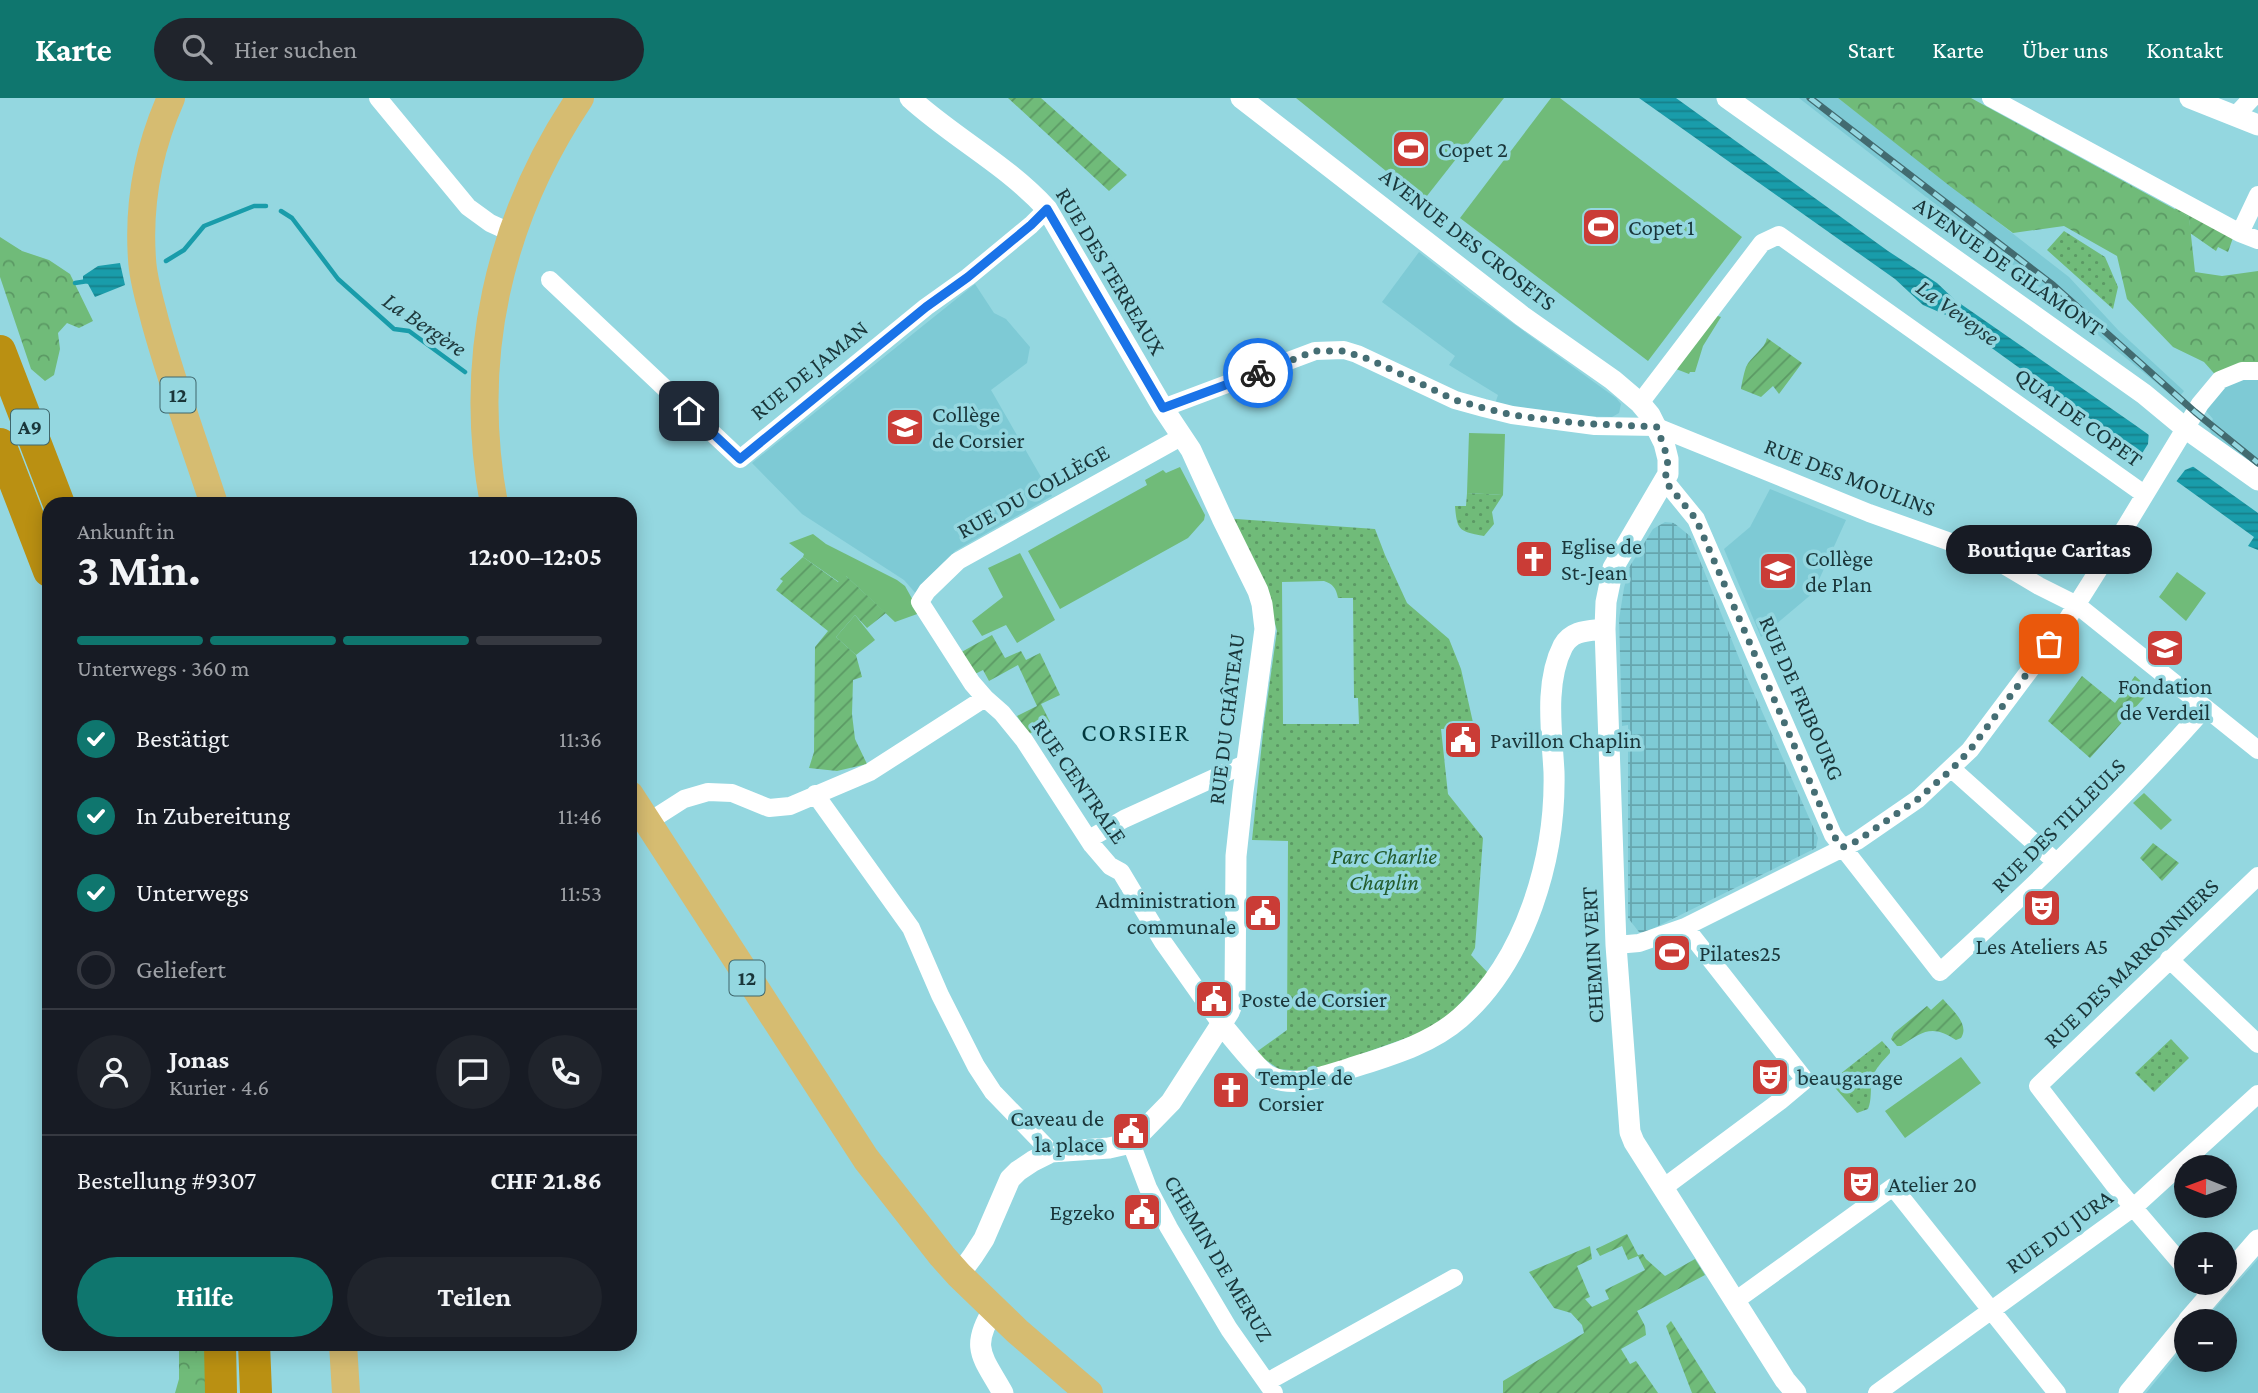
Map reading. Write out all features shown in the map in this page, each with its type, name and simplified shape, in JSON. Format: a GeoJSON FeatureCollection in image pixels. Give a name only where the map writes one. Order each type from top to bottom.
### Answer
{"type":"FeatureCollection","features":[{"type":"Feature","properties":{"kind":"highway","name":"A9"},"geometry":{"type":"LineString","coordinates":[[0,351],[56,497]]}},
{"type":"Feature","properties":{"kind":"highway","name":"A9"},"geometry":{"type":"LineString","coordinates":[[0,444],[42,553]]}},
{"type":"Feature","properties":{"kind":"highway"},"geometry":{"type":"LineString","coordinates":[[220,1351],[221,1393]]}},
{"type":"Feature","properties":{"kind":"highway"},"geometry":{"type":"LineString","coordinates":[[254,1351],[256,1393]]}},
{"type":"Feature","properties":{"kind":"main road","name":"12"},"geometry":{"type":"LineString","coordinates":[[171,98],[156,131],[149,157],[141,217],[144,273],[162,346],[212,497]]}},
{"type":"Feature","properties":{"kind":"main road"},"geometry":{"type":"LineString","coordinates":[[493,497],[486,435],[486,366],[497,287],[512,233],[529,187],[542,134],[567,98]]}},
{"type":"Feature","properties":{"kind":"main road"},"geometry":{"type":"LineString","coordinates":[[529,187],[580,98]]}},
{"type":"Feature","properties":{"kind":"main road","name":"12"},"geometry":{"type":"LineString","coordinates":[[637,806],[866,1159],[959,1275],[1088,1393]]}},
{"type":"Feature","properties":{"kind":"main road"},"geometry":{"type":"LineString","coordinates":[[343,1351],[346,1393]]}},
{"type":"Feature","properties":{"kind":"street"},"geometry":{"type":"LineString","coordinates":[[378,98],[468,207],[490,223],[512,233]]}},
{"type":"Feature","properties":{"kind":"street","name":"RUE DES TERREAUX"},"geometry":{"type":"LineString","coordinates":[[910,98],[1024,185],[1047,209],[1181,437]]}},
{"type":"Feature","properties":{"kind":"street","name":"AVENUE DES CROSETS"},"geometry":{"type":"LineString","coordinates":[[1241,98],[1522,316],[1613,380],[1640,403],[1657,427]]}},
{"type":"Feature","properties":{"kind":"street","name":"AVENUE DE GILAMONT"},"geometry":{"type":"LineString","coordinates":[[1727,98],[2144,394],[2182,434],[2258,480]]}},
{"type":"Feature","properties":{"kind":"street"},"geometry":{"type":"LineString","coordinates":[[1992,98],[2240,233],[2258,240]]}},
{"type":"Feature","properties":{"kind":"street"},"geometry":{"type":"LineString","coordinates":[[2190,98],[2258,124]]}},
{"type":"Feature","properties":{"kind":"street"},"geometry":{"type":"LineString","coordinates":[[2235,115],[2252,98]]}},
{"type":"Feature","properties":{"kind":"street"},"geometry":{"type":"LineString","coordinates":[[2240,233],[2258,195]]}},
{"type":"Feature","properties":{"kind":"street","name":"RUE DE JAMAN"},"geometry":{"type":"LineString","coordinates":[[550,280],[740,459],[926,307],[968,277],[1047,209]]}},
{"type":"Feature","properties":{"kind":"street","name":"QUAI DE COPET"},"geometry":{"type":"LineString","coordinates":[[1640,403],[1762,243],[1779,235],[1932,345],[2148,487]]}},
{"type":"Feature","properties":{"kind":"street","name":"RUE DES MOULINS"},"geometry":{"type":"LineString","coordinates":[[1163,408],[1299,356],[1328,350],[1357,354],[1455,400],[1512,415],[1569,423],[1657,427],[1869,513],[1987,555],[2077,605],[2258,750]]}},
{"type":"Feature","properties":{"kind":"street"},"geometry":{"type":"LineString","coordinates":[[1616,945],[1639,943],[1685,927],[1857,841],[1918,799],[1952,769],[1978,740],[2077,605],[2200,404],[2220,380],[2242,371],[2258,370]]}},
{"type":"Feature","properties":{"kind":"street"},"geometry":{"type":"LineString","coordinates":[[1657,427],[1668,459],[1665,481]]}},
{"type":"Feature","properties":{"kind":"street","name":"RUE DU COLLÈGE"},"geometry":{"type":"LineString","coordinates":[[920,602],[927,591],[958,561],[1181,437]]}},
{"type":"Feature","properties":{"kind":"street","name":"RUE DU CHÂTEAU"},"geometry":{"type":"LineString","coordinates":[[1131,1143],[1171,1102],[1235,997],[1236,856],[1264,641],[1265,618],[1262,604],[1191,450],[1181,437]]}},
{"type":"Feature","properties":{"kind":"street","name":"CHEMIN VERT"},"geometry":{"type":"LineString","coordinates":[[1665,481],[1613,568],[1606,602],[1616,945],[1630,1132],[1785,1380],[1796,1393]]}},
{"type":"Feature","properties":{"kind":"street","name":"RUE DE FRIBOURG"},"geometry":{"type":"LineString","coordinates":[[1665,481],[1696,519],[1833,835],[1940,972]]}},
{"type":"Feature","properties":{"kind":"street","name":"RUE CENTRALE"},"geometry":{"type":"LineString","coordinates":[[920,602],[932,625],[972,683],[1024,740],[1089,839],[1110,866],[1121,872],[1163,942],[1221,1024]]}},
{"type":"Feature","properties":{"kind":"street"},"geometry":{"type":"LineString","coordinates":[[1221,1024],[1268,1075],[1292,1082],[1318,1078],[1430,1040],[1463,1016],[1499,975],[1523,932],[1545,861],[1553,797],[1551,703],[1564,644],[1581,632],[1605,629]]}},
{"type":"Feature","properties":{"kind":"street"},"geometry":{"type":"LineString","coordinates":[[648,822],[684,799],[708,792],[732,793],[769,808],[790,806],[870,772],[985,698]]}},
{"type":"Feature","properties":{"kind":"street","name":"RUE DES TILLEULS"},"geometry":{"type":"LineString","coordinates":[[1940,972],[2001,916],[2163,756],[2205,708]]}},
{"type":"Feature","properties":{"kind":"street"},"geometry":{"type":"LineString","coordinates":[[1089,839],[1124,819],[1247,763]]}},
{"type":"Feature","properties":{"kind":"street"},"geometry":{"type":"LineString","coordinates":[[1952,769],[2056,862]]}},
{"type":"Feature","properties":{"kind":"street"},"geometry":{"type":"LineString","coordinates":[[815,794],[911,928],[940,995],[976,1066],[993,1092],[1051,1153]]}},
{"type":"Feature","properties":{"kind":"street","name":"RUE DES MARRONNIERS"},"geometry":{"type":"LineString","coordinates":[[2134,1207],[2038,1086],[2258,876]]}},
{"type":"Feature","properties":{"kind":"street"},"geometry":{"type":"LineString","coordinates":[[1663,1188],[1805,1080],[1685,927]]}},
{"type":"Feature","properties":{"kind":"street"},"geometry":{"type":"LineString","coordinates":[[2169,959],[2258,1044]]}},
{"type":"Feature","properties":{"kind":"street","name":"RUE DU JURA"},"geometry":{"type":"LineString","coordinates":[[1877,1393],[2134,1207],[2258,1094]]}},
{"type":"Feature","properties":{"kind":"street"},"geometry":{"type":"LineString","coordinates":[[959,1275],[984,1238],[1010,1179],[1033,1161],[1051,1153],[1109,1148],[1131,1143]]}},
{"type":"Feature","properties":{"kind":"street","name":"CHEMIN DE MERUZ"},"geometry":{"type":"LineString","coordinates":[[1131,1143],[1148,1188],[1169,1228],[1229,1329],[1271,1387]]}},
{"type":"Feature","properties":{"kind":"street"},"geometry":{"type":"LineString","coordinates":[[1735,1301],[1893,1187],[2057,1393]]}},
{"type":"Feature","properties":{"kind":"street"},"geometry":{"type":"LineString","coordinates":[[2134,1207],[2174,1255]]}},
{"type":"Feature","properties":{"kind":"street"},"geometry":{"type":"LineString","coordinates":[[2237,1261],[2258,1240]]}},
{"type":"Feature","properties":{"kind":"street"},"geometry":{"type":"LineString","coordinates":[[1271,1387],[1454,1278]]}},
{"type":"Feature","properties":{"kind":"street"},"geometry":{"type":"LineString","coordinates":[[994,1309],[981,1331],[980,1341],[982,1358],[1003,1393]]}},
{"type":"Feature","properties":{"kind":"street"},"geometry":{"type":"LineString","coordinates":[[2129,1393],[2174,1339]]}},
{"type":"Feature","properties":{"kind":"shaded area"},"geometry":{"type":"Polygon","coordinates":[[[1799,98],[1838,98],[2069,277],[2119,331],[2184,391],[2177,400],[2003,257],[1799,98]]]}},
{"type":"Feature","properties":{"kind":"shaded area"},"geometry":{"type":"Polygon","coordinates":[[[1419,252],[1616,398],[1621,404],[1619,413],[1612,417],[1549,415],[1495,404],[1498,395],[1449,365],[1455,356],[1382,302],[1419,252]]]}},
{"type":"Feature","properties":{"kind":"shaded area","name":"Collège de Corsier"},"geometry":{"type":"Polygon","coordinates":[[[975,284],[994,313],[1006,319],[1030,347],[1027,363],[991,390],[1052,496],[955,551],[918,596],[904,580],[802,514],[752,463],[975,284]]]}},
{"type":"Feature","properties":{"kind":"shaded area"},"geometry":{"type":"Polygon","coordinates":[[[2258,371],[2258,469],[2213,437],[2209,428],[2213,419],[2200,404],[2220,380],[2258,371]]]}},
{"type":"Feature","properties":{"kind":"shaded area","name":"Collège de Plan"},"geometry":{"type":"Polygon","coordinates":[[[1770,489],[1846,520],[1813,593],[1761,637],[1724,549],[1750,527],[1770,489]]]}},
{"type":"Feature","properties":{"kind":"shaded area"},"geometry":{"type":"Polygon","coordinates":[[[1665,522],[1674,523],[1690,536],[1745,673],[1818,838],[1816,848],[1646,932],[1639,932],[1628,918],[1628,725],[1622,726],[1619,619],[1630,566],[1653,529],[1665,522]]]}},
{"type":"Feature","properties":{"kind":"shaded area"},"geometry":{"type":"Polygon","coordinates":[[[2258,1259],[2258,1393],[2146,1393],[2174,1359],[2174,1372],[2237,1372],[2237,1309],[2214,1309],[2227,1295],[2237,1295],[2237,1283],[2258,1259]]]}},
{"type":"Feature","properties":{"kind":"green space"},"geometry":{"type":"Polygon","coordinates":[[[1008,98],[1041,98],[1127,175],[1109,191],[1008,98]]]}},
{"type":"Feature","properties":{"kind":"green space","name":"Copet 2"},"geometry":{"type":"Polygon","coordinates":[[[1296,98],[1504,98],[1423,201],[1296,98]]]}},
{"type":"Feature","properties":{"kind":"green space","name":"Copet 1"},"geometry":{"type":"Polygon","coordinates":[[[1551,98],[1560,98],[1742,237],[1648,361],[1460,218],[1551,98]]]}},
{"type":"Feature","properties":{"kind":"green space"},"geometry":{"type":"Polygon","coordinates":[[[1838,98],[1971,98],[2189,217],[2195,272],[2222,276],[2258,271],[2258,371],[2220,380],[2204,362],[2173,347],[2127,299],[2117,256],[2064,226],[2013,233],[1838,98]]]}},
{"type":"Feature","properties":{"kind":"green space"},"geometry":{"type":"Polygon","coordinates":[[[2178,202],[2234,235],[2228,252],[2218,247],[2216,251],[2190,233],[2189,217],[2175,210],[2178,202]]]}},
{"type":"Feature","properties":{"kind":"green space"},"geometry":{"type":"Polygon","coordinates":[[[2064,231],[2105,257],[2118,287],[2113,309],[2047,250],[2064,231]]]}},
{"type":"Feature","properties":{"kind":"green space"},"geometry":{"type":"Polygon","coordinates":[[[0,237],[22,251],[49,260],[70,274],[93,321],[79,328],[67,323],[58,333],[60,349],[54,375],[45,381],[31,369],[0,277],[0,237]]]}},
{"type":"Feature","properties":{"kind":"green space"},"geometry":{"type":"Polygon","coordinates":[[[1713,317],[1721,317],[1703,346],[1695,372],[1689,374],[1676,369],[1713,317]]]}},
{"type":"Feature","properties":{"kind":"green space"},"geometry":{"type":"Polygon","coordinates":[[[1767,338],[1802,363],[1779,394],[1773,386],[1761,397],[1741,389],[1746,367],[1764,346],[1767,338]]]}},
{"type":"Feature","properties":{"kind":"green space"},"geometry":{"type":"Polygon","coordinates":[[[1469,433],[1505,434],[1503,495],[1467,493],[1469,433]]]}},
{"type":"Feature","properties":{"kind":"green space"},"geometry":{"type":"Polygon","coordinates":[[[1180,467],[1205,515],[1204,520],[1188,538],[1060,609],[1028,551],[1147,485],[1145,480],[1163,470],[1166,473],[1180,467]]]}},
{"type":"Feature","properties":{"kind":"green space"},"geometry":{"type":"Polygon","coordinates":[[[1467,493],[1503,495],[1492,512],[1494,524],[1484,536],[1461,529],[1457,521],[1455,506],[1466,506],[1467,493]]]}},
{"type":"Feature","properties":{"kind":"green space","name":"Parc Charlie Chaplin"},"geometry":{"type":"Polygon","coordinates":[[[1222,518],[1375,529],[1407,603],[1449,639],[1461,669],[1474,727],[1441,729],[1448,794],[1483,838],[1475,948],[1471,955],[1488,973],[1455,1009],[1429,1030],[1322,1068],[1300,1071],[1279,1069],[1255,1053],[1287,1030],[1288,841],[1252,840],[1277,631],[1269,600],[1222,518]],[[1282,582],[1283,724],[1359,724],[1358,698],[1354,698],[1353,598],[1338,598],[1334,587],[1327,582],[1282,582]]]}},
{"type":"Feature","properties":{"kind":"green space"},"geometry":{"type":"Polygon","coordinates":[[[813,534],[826,544],[897,580],[905,586],[920,613],[895,622],[846,576],[839,582],[803,557],[804,554],[789,543],[813,534]]]}},
{"type":"Feature","properties":{"kind":"green space"},"geometry":{"type":"Polygon","coordinates":[[[1020,553],[1055,620],[1017,643],[1006,625],[982,636],[972,621],[1003,597],[988,568],[1020,553]]]}},
{"type":"Feature","properties":{"kind":"green space"},"geometry":{"type":"Polygon","coordinates":[[[803,557],[838,582],[845,575],[886,613],[867,628],[855,615],[836,637],[856,655],[862,677],[853,680],[852,714],[855,739],[867,764],[837,771],[809,768],[814,752],[815,647],[828,631],[776,590],[783,581],[780,579],[803,557]]]}},
{"type":"Feature","properties":{"kind":"green space"},"geometry":{"type":"Polygon","coordinates":[[[2177,572],[2206,593],[2186,621],[2159,597],[2177,572]]]}},
{"type":"Feature","properties":{"kind":"green space"},"geometry":{"type":"Polygon","coordinates":[[[855,615],[875,640],[856,655],[836,637],[855,615]]]}},
{"type":"Feature","properties":{"kind":"green space"},"geometry":{"type":"Polygon","coordinates":[[[992,635],[1005,658],[1021,651],[1026,660],[1040,653],[1060,695],[1041,704],[1050,722],[1029,734],[1017,716],[1037,706],[1018,665],[989,681],[983,670],[971,676],[958,654],[992,635]]]}},
{"type":"Feature","properties":{"kind":"green space"},"geometry":{"type":"Polygon","coordinates":[[[2082,676],[2115,703],[2135,676],[2151,690],[2090,758],[2048,721],[2082,676]]]}},
{"type":"Feature","properties":{"kind":"green space"},"geometry":{"type":"Polygon","coordinates":[[[2144,793],[2172,820],[2161,830],[2133,803],[2144,793]]]}},
{"type":"Feature","properties":{"kind":"green space"},"geometry":{"type":"Polygon","coordinates":[[[2153,843],[2179,863],[2162,881],[2140,858],[2153,843]]]}},
{"type":"Feature","properties":{"kind":"green space"},"geometry":{"type":"Polygon","coordinates":[[[1943,999],[1962,1022],[1961,1038],[1956,1040],[1941,1032],[1928,1031],[1897,1046],[1891,1039],[1894,1033],[1927,1006],[1931,1010],[1943,999]]]}},
{"type":"Feature","properties":{"kind":"green space"},"geometry":{"type":"Polygon","coordinates":[[[2171,1039],[2189,1058],[2154,1092],[2135,1073],[2171,1039]]]}},
{"type":"Feature","properties":{"kind":"green space"},"geometry":{"type":"Polygon","coordinates":[[[1882,1041],[1890,1053],[1873,1075],[1868,1109],[1857,1113],[1830,1082],[1882,1041]]]}},
{"type":"Feature","properties":{"kind":"green space"},"geometry":{"type":"Polygon","coordinates":[[[1961,1057],[1981,1083],[1905,1138],[1885,1111],[1961,1057]]]}},
{"type":"Feature","properties":{"kind":"green space"},"geometry":{"type":"Polygon","coordinates":[[[1627,1234],[1638,1255],[1643,1254],[1665,1276],[1695,1259],[1705,1275],[1637,1311],[1645,1326],[1646,1335],[1621,1349],[1630,1364],[1636,1361],[1658,1393],[1503,1393],[1503,1381],[1584,1333],[1582,1325],[1571,1313],[1554,1308],[1529,1272],[1590,1246],[1592,1259],[1577,1266],[1590,1297],[1585,1299],[1592,1307],[1609,1299],[1605,1290],[1645,1270],[1638,1256],[1628,1260],[1622,1246],[1600,1256],[1596,1249],[1627,1234]]]}},
{"type":"Feature","properties":{"kind":"green space"},"geometry":{"type":"Polygon","coordinates":[[[1671,1321],[1716,1393],[1692,1393],[1666,1326],[1671,1321]]]}},
{"type":"Feature","properties":{"kind":"green space"},"geometry":{"type":"Polygon","coordinates":[[[179,1351],[205,1351],[206,1393],[175,1393],[179,1379],[179,1351]]]}},
{"type":"Feature","properties":{"kind":"water","name":"La Veveyse"},"geometry":{"type":"Polygon","coordinates":[[[1639,98],[1676,98],[1888,251],[1937,283],[1955,300],[2258,513],[2258,550],[2248,546],[2254,537],[1946,315],[1923,305],[1895,279],[1639,98]]]}},
{"type":"Feature","properties":{"kind":"water"},"geometry":{"type":"Polygon","coordinates":[[[120,263],[125,285],[95,297],[88,284],[83,282],[83,276],[98,266],[120,263]]]}},
{"type":"Feature","properties":{"kind":"pier"},"geometry":{"type":"Polygon","coordinates":[[[2149,430],[2197,465],[2185,470],[2175,483],[2139,458],[2148,444],[2149,430]]]}},
{"type":"Feature","properties":{"kind":"waterway","name":"La Bergère"},"geometry":{"type":"LineString","coordinates":[[166,261],[184,250],[204,226],[254,206],[266,206]]}},
{"type":"Feature","properties":{"kind":"waterway","name":"La Bergère"},"geometry":{"type":"LineString","coordinates":[[281,211],[292,218],[338,279],[394,329],[409,331],[465,372]]}},
{"type":"Feature","properties":{"kind":"waterway","name":"La Bergère"},"geometry":{"type":"LineString","coordinates":[[75,283],[88,281]]}},
{"type":"Feature","properties":{"kind":"railway"},"geometry":{"type":"LineString","coordinates":[[1810,98],[2053,285],[2195,412],[2258,463]]}},
{"type":"Feature","properties":{"kind":"way so far"},"geometry":{"type":"LineString","coordinates":[[1258,373],[1315,351],[1344,351],[1371,360],[1455,400],[1512,415],[1595,425],[1657,427],[1668,459],[1665,481],[1696,519],[1833,835],[1843,847],[1857,841],[1918,799],[1952,769],[1970,750],[2049,644]]}},
{"type":"Feature","properties":{"kind":"place","name":"Copet 2"},"geometry":{"type":"Point","coordinates":[1411,149]}},
{"type":"Feature","properties":{"kind":"place","name":"Copet 1"},"geometry":{"type":"Point","coordinates":[1601,227]}},
{"type":"Feature","properties":{"kind":"place","name":"Collège de Corsier"},"geometry":{"type":"Point","coordinates":[905,427]}},
{"type":"Feature","properties":{"kind":"place","name":"Eglise de St-Jean"},"geometry":{"type":"Point","coordinates":[1534,559]}},
{"type":"Feature","properties":{"kind":"place","name":"Collège de Plan"},"geometry":{"type":"Point","coordinates":[1778,571]}},
{"type":"Feature","properties":{"kind":"place","name":"Boutique Caritas"},"geometry":{"type":"Point","coordinates":[2049,644]}},
{"type":"Feature","properties":{"kind":"place","name":"Fondation de Verdeil"},"geometry":{"type":"Point","coordinates":[2165,648]}},
{"type":"Feature","properties":{"kind":"place","name":"Pavillon Chaplin"},"geometry":{"type":"Point","coordinates":[1463,740]}},
{"type":"Feature","properties":{"kind":"place","name":"Les Ateliers A5"},"geometry":{"type":"Point","coordinates":[2042,908]}},
{"type":"Feature","properties":{"kind":"place","name":"Administration communale"},"geometry":{"type":"Point","coordinates":[1263,913]}},
{"type":"Feature","properties":{"kind":"place","name":"Pilates25"},"geometry":{"type":"Point","coordinates":[1672,953]}},
{"type":"Feature","properties":{"kind":"place","name":"Poste de Corsier"},"geometry":{"type":"Point","coordinates":[1214,999]}},
{"type":"Feature","properties":{"kind":"place","name":"beaugarage"},"geometry":{"type":"Point","coordinates":[1770,1077]}},
{"type":"Feature","properties":{"kind":"place","name":"Temple de Corsier"},"geometry":{"type":"Point","coordinates":[1231,1090]}},
{"type":"Feature","properties":{"kind":"place","name":"Caveau de la place"},"geometry":{"type":"Point","coordinates":[1131,1131]}},
{"type":"Feature","properties":{"kind":"place","name":"Atelier 20"},"geometry":{"type":"Point","coordinates":[1861,1184]}},
{"type":"Feature","properties":{"kind":"place","name":"Egzeko"},"geometry":{"type":"Point","coordinates":[1142,1212]}},
{"type":"Feature","properties":{"kind":"district","name":"CORSIER"},"geometry":{"type":"Point","coordinates":[1136,732]}},
{"type":"Feature","properties":{"kind":"route"},"geometry":{"type":"LineString","coordinates":[[689,411],[740,459],[926,307],[968,277],[1047,209],[1163,408],[1258,373]]}}]}
